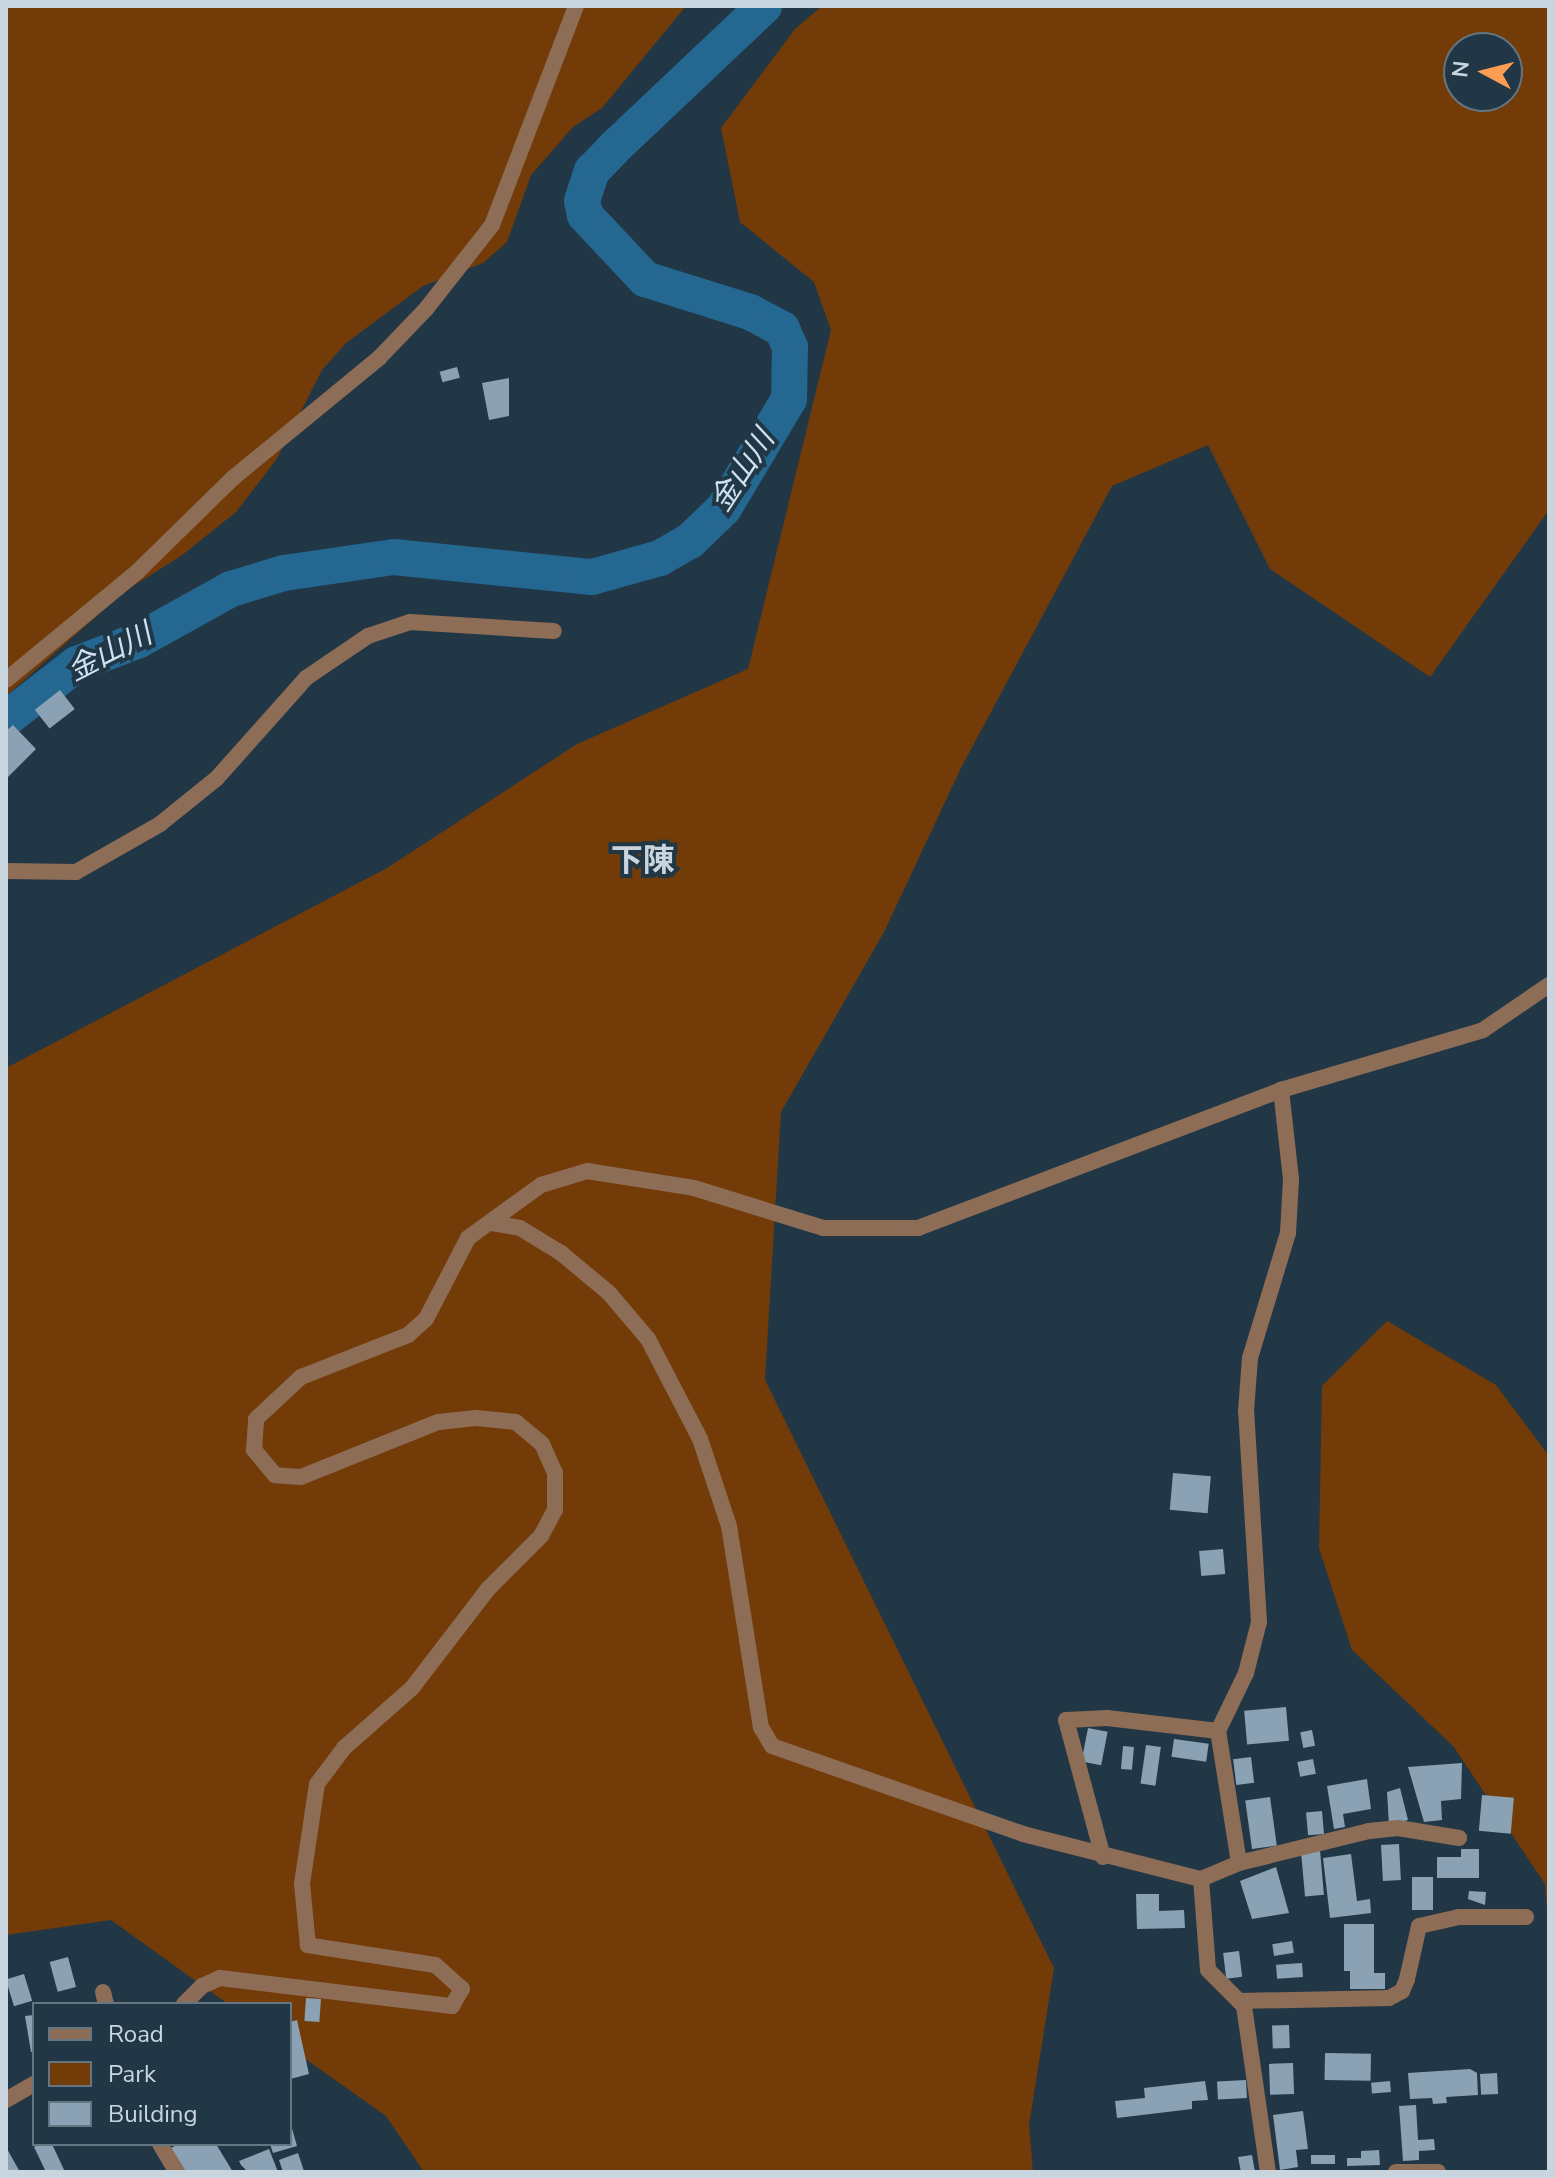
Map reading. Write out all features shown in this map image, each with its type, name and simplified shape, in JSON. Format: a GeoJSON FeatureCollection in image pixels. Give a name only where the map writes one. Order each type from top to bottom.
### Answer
{"type":"FeatureCollection","features":[{"type":"Feature","properties":{"kind":"street"},"geometry":{"type":"LineString","coordinates":[[6,680],[138,571],[233,478],[379,358],[426,309],[492,225],[576,6]]}},
{"type":"Feature","properties":{"kind":"street"},"geometry":{"type":"LineString","coordinates":[[6,871],[76,872],[160,824],[217,778],[306,678],[368,636],[410,622],[554,631]]}},
{"type":"Feature","properties":{"kind":"street"},"geometry":{"type":"LineString","coordinates":[[186,2002],[202,1986],[220,1978],[452,2006],[462,1989],[435,1965],[308,1945],[302,1884],[317,1784],[344,1748],[412,1688],[488,1589],[541,1536],[555,1510],[555,1473],[542,1444],[516,1422],[476,1418],[438,1422],[301,1477],[275,1475],[254,1450],[256,1419],[301,1377],[408,1335],[426,1319],[468,1238],[541,1185],[587,1171],[694,1188],[823,1228],[918,1228],[1281,1090],[1483,1030],[1549,985]]}},
{"type":"Feature","properties":{"kind":"street"},"geometry":{"type":"LineString","coordinates":[[1239,1863],[1218,1731],[1246,1673],[1259,1622],[1246,1411],[1250,1358],[1288,1233],[1291,1179],[1281,1090]]}},
{"type":"Feature","properties":{"kind":"street"},"geometry":{"type":"LineString","coordinates":[[492,1223],[520,1228],[561,1253],[609,1293],[648,1339],[700,1439],[729,1526],[761,1727],[772,1746],[1103,1857],[1201,1879],[1239,1863],[1369,1831],[1398,1828],[1459,1838]]}},
{"type":"Feature","properties":{"kind":"street"},"geometry":{"type":"LineString","coordinates":[[1103,1857],[1066,1720],[1107,1718],[1218,1731]]}},
{"type":"Feature","properties":{"kind":"street"},"geometry":{"type":"LineString","coordinates":[[1201,1879],[1208,1970],[1244,2006],[1268,2172]]}},
{"type":"Feature","properties":{"kind":"street"},"geometry":{"type":"LineString","coordinates":[[1239,2001],[1389,1998],[1407,1979],[1419,1926],[1459,1917],[1526,1917]]}},
{"type":"Feature","properties":{"kind":"street"},"geometry":{"type":"LineString","coordinates":[[6,2100],[32,2085]]}},
{"type":"Feature","properties":{"kind":"street"},"geometry":{"type":"LineString","coordinates":[[161,2146],[177,2172]]}},
{"type":"Feature","properties":{"kind":"street"},"geometry":{"type":"LineString","coordinates":[[1396,2172],[1438,2172]]}},
{"type":"Feature","properties":{"kind":"green space"},"geometry":{"type":"Polygon","coordinates":[[[6,6],[686,6],[602,108],[573,127],[531,175],[507,242],[483,263],[423,286],[346,343],[322,370],[276,460],[236,512],[181,556],[125,591],[6,696],[6,6]]]}},
{"type":"Feature","properties":{"kind":"green space"},"geometry":{"type":"Polygon","coordinates":[[[822,6],[1549,6],[1549,510],[1430,677],[1270,569],[1208,445],[1112,486],[961,768],[884,932],[781,1112],[765,1380],[1054,1968],[1029,2125],[1033,2172],[424,2172],[386,2116],[292,2049],[292,2002],[225,2002],[111,1920],[6,1935],[6,1068],[387,868],[577,744],[748,669],[831,330],[814,282],[740,222],[721,128],[795,29],[822,6]]]}},
{"type":"Feature","properties":{"kind":"green space"},"geometry":{"type":"Polygon","coordinates":[[[1387,1321],[1496,1385],[1549,1456],[1549,1937],[1545,1884],[1454,1747],[1352,1650],[1319,1548],[1322,1386],[1387,1321]]]}},
{"type":"Feature","properties":{"kind":"building"},"geometry":{"type":"Polygon","coordinates":[[[457,367],[460,378],[442,382],[440,372],[457,367]]]}},
{"type":"Feature","properties":{"kind":"building"},"geometry":{"type":"Polygon","coordinates":[[[509,378],[509,416],[489,420],[482,383],[509,378]]]}},
{"type":"Feature","properties":{"kind":"building"},"geometry":{"type":"Polygon","coordinates":[[[60,690],[75,709],[50,729],[35,710],[60,690]]]}},
{"type":"Feature","properties":{"kind":"building"},"geometry":{"type":"Polygon","coordinates":[[[13,725],[36,749],[6,779],[6,731],[13,725]]]}},
{"type":"Feature","properties":{"kind":"building"},"geometry":{"type":"Polygon","coordinates":[[[1173,1473],[1211,1476],[1208,1513],[1170,1510],[1173,1473]]]}},
{"type":"Feature","properties":{"kind":"building"},"geometry":{"type":"Polygon","coordinates":[[[1223,1549],[1225,1574],[1201,1576],[1199,1551],[1223,1549]]]}},
{"type":"Feature","properties":{"kind":"building"},"geometry":{"type":"Polygon","coordinates":[[[1286,1707],[1289,1741],[1247,1745],[1244,1711],[1286,1707]]]}},
{"type":"Feature","properties":{"kind":"building"},"geometry":{"type":"Polygon","coordinates":[[[1088,1728],[1108,1732],[1101,1765],[1082,1761],[1088,1728]]]}},
{"type":"Feature","properties":{"kind":"building"},"geometry":{"type":"Polygon","coordinates":[[[1312,1730],[1315,1746],[1303,1748],[1300,1732],[1312,1730]]]}},
{"type":"Feature","properties":{"kind":"building"},"geometry":{"type":"Polygon","coordinates":[[[1174,1739],[1209,1744],[1206,1762],[1171,1757],[1174,1739]]]}},
{"type":"Feature","properties":{"kind":"building"},"geometry":{"type":"Polygon","coordinates":[[[1146,1745],[1161,1747],[1155,1786],[1141,1784],[1146,1745]]]}},
{"type":"Feature","properties":{"kind":"building"},"geometry":{"type":"Polygon","coordinates":[[[1123,1746],[1134,1747],[1132,1770],[1121,1769],[1123,1746]]]}},
{"type":"Feature","properties":{"kind":"building"},"geometry":{"type":"Polygon","coordinates":[[[1251,1757],[1254,1783],[1236,1785],[1233,1759],[1251,1757]]]}},
{"type":"Feature","properties":{"kind":"building"},"geometry":{"type":"Polygon","coordinates":[[[1313,1759],[1316,1774],[1300,1777],[1297,1762],[1313,1759]]]}},
{"type":"Feature","properties":{"kind":"building"},"geometry":{"type":"Polygon","coordinates":[[[1462,1763],[1461,1799],[1441,1801],[1442,1820],[1424,1822],[1408,1767],[1462,1763]]]}},
{"type":"Feature","properties":{"kind":"building"},"geometry":{"type":"Polygon","coordinates":[[[1367,1779],[1371,1809],[1343,1814],[1345,1827],[1334,1829],[1327,1786],[1367,1779]]]}},
{"type":"Feature","properties":{"kind":"building"},"geometry":{"type":"Polygon","coordinates":[[[1400,1788],[1408,1820],[1389,1825],[1387,1792],[1400,1788]]]}},
{"type":"Feature","properties":{"kind":"building"},"geometry":{"type":"Polygon","coordinates":[[[1482,1795],[1514,1798],[1511,1834],[1479,1831],[1482,1795]]]}},
{"type":"Feature","properties":{"kind":"building"},"geometry":{"type":"Polygon","coordinates":[[[1270,1797],[1277,1846],[1252,1849],[1245,1800],[1270,1797]]]}},
{"type":"Feature","properties":{"kind":"building"},"geometry":{"type":"Polygon","coordinates":[[[1322,1811],[1324,1834],[1308,1835],[1306,1812],[1322,1811]]]}},
{"type":"Feature","properties":{"kind":"building"},"geometry":{"type":"Polygon","coordinates":[[[1399,1844],[1401,1880],[1383,1881],[1381,1845],[1399,1844]]]}},
{"type":"Feature","properties":{"kind":"building"},"geometry":{"type":"Polygon","coordinates":[[[1461,1849],[1479,1849],[1479,1878],[1437,1878],[1437,1857],[1461,1857],[1461,1849]]]}},
{"type":"Feature","properties":{"kind":"building"},"geometry":{"type":"Polygon","coordinates":[[[1320,1850],[1324,1895],[1305,1896],[1301,1852],[1320,1850]]]}},
{"type":"Feature","properties":{"kind":"building"},"geometry":{"type":"Polygon","coordinates":[[[1351,1854],[1357,1901],[1370,1899],[1371,1913],[1330,1918],[1323,1858],[1351,1854]]]}},
{"type":"Feature","properties":{"kind":"building"},"geometry":{"type":"Polygon","coordinates":[[[1276,1867],[1289,1913],[1252,1919],[1240,1881],[1276,1867]]]}},
{"type":"Feature","properties":{"kind":"building"},"geometry":{"type":"Polygon","coordinates":[[[1412,1877],[1433,1877],[1433,1910],[1412,1910],[1412,1877]]]}},
{"type":"Feature","properties":{"kind":"building"},"geometry":{"type":"Polygon","coordinates":[[[1469,1891],[1486,1892],[1485,1905],[1468,1899],[1469,1891]]]}},
{"type":"Feature","properties":{"kind":"building"},"geometry":{"type":"Polygon","coordinates":[[[1136,1894],[1159,1894],[1159,1911],[1184,1910],[1185,1928],[1137,1929],[1136,1894]]]}},
{"type":"Feature","properties":{"kind":"building"},"geometry":{"type":"Polygon","coordinates":[[[1344,1924],[1374,1924],[1374,1973],[1385,1973],[1385,1989],[1350,1989],[1350,1971],[1344,1971],[1344,1924]]]}},
{"type":"Feature","properties":{"kind":"building"},"geometry":{"type":"Polygon","coordinates":[[[1292,1941],[1294,1953],[1274,1956],[1272,1944],[1292,1941]]]}},
{"type":"Feature","properties":{"kind":"building"},"geometry":{"type":"Polygon","coordinates":[[[1239,1951],[1242,1977],[1226,1979],[1223,1953],[1239,1951]]]}},
{"type":"Feature","properties":{"kind":"building"},"geometry":{"type":"Polygon","coordinates":[[[68,1957],[76,1987],[58,1992],[50,1962],[68,1957]]]}},
{"type":"Feature","properties":{"kind":"building"},"geometry":{"type":"Polygon","coordinates":[[[1302,1963],[1303,1977],[1277,1979],[1276,1965],[1302,1963]]]}},
{"type":"Feature","properties":{"kind":"building"},"geometry":{"type":"Polygon","coordinates":[[[24,1974],[32,2001],[14,2006],[6,1980],[24,1974]]]}},
{"type":"Feature","properties":{"kind":"building"},"geometry":{"type":"Polygon","coordinates":[[[306,1998],[321,1999],[319,2022],[304,2021],[306,1998]]]}},
{"type":"Feature","properties":{"kind":"building"},"geometry":{"type":"Polygon","coordinates":[[[32,2015],[32,2052],[31,2052],[25,2016],[32,2015]]]}},
{"type":"Feature","properties":{"kind":"building"},"geometry":{"type":"Polygon","coordinates":[[[297,2020],[309,2074],[292,2078],[292,2021],[297,2020]]]}},
{"type":"Feature","properties":{"kind":"building"},"geometry":{"type":"Polygon","coordinates":[[[1289,2025],[1290,2048],[1273,2049],[1272,2026],[1289,2025]]]}},
{"type":"Feature","properties":{"kind":"building"},"geometry":{"type":"Polygon","coordinates":[[[1325,2053],[1371,2054],[1371,2081],[1325,2080],[1325,2053]]]}},
{"type":"Feature","properties":{"kind":"building"},"geometry":{"type":"Polygon","coordinates":[[[1293,2063],[1294,2094],[1270,2095],[1269,2064],[1293,2063]]]}},
{"type":"Feature","properties":{"kind":"building"},"geometry":{"type":"Polygon","coordinates":[[[1470,2069],[1477,2073],[1478,2095],[1446,2097],[1447,2103],[1433,2104],[1432,2098],[1410,2099],[1408,2073],[1470,2069]]]}},
{"type":"Feature","properties":{"kind":"building"},"geometry":{"type":"Polygon","coordinates":[[[1497,2073],[1498,2094],[1481,2095],[1480,2074],[1497,2073]]]}},
{"type":"Feature","properties":{"kind":"building"},"geometry":{"type":"Polygon","coordinates":[[[1246,2080],[1247,2098],[1218,2099],[1217,2082],[1246,2080]]]}},
{"type":"Feature","properties":{"kind":"building"},"geometry":{"type":"Polygon","coordinates":[[[1205,2081],[1208,2100],[1192,2101],[1192,2109],[1117,2118],[1115,2101],[1145,2098],[1144,2088],[1205,2081]]]}},
{"type":"Feature","properties":{"kind":"building"},"geometry":{"type":"Polygon","coordinates":[[[1390,2081],[1391,2092],[1372,2094],[1371,2083],[1390,2081]]]}},
{"type":"Feature","properties":{"kind":"building"},"geometry":{"type":"Polygon","coordinates":[[[1416,2105],[1418,2140],[1434,2139],[1435,2150],[1419,2151],[1419,2160],[1403,2161],[1399,2106],[1416,2105]]]}},
{"type":"Feature","properties":{"kind":"building"},"geometry":{"type":"Polygon","coordinates":[[[1303,2111],[1308,2149],[1296,2150],[1298,2167],[1280,2170],[1273,2115],[1303,2111]]]}},
{"type":"Feature","properties":{"kind":"building"},"geometry":{"type":"Polygon","coordinates":[[[292,2128],[297,2146],[273,2153],[271,2146],[292,2146],[292,2128]]]}},
{"type":"Feature","properties":{"kind":"building"},"geometry":{"type":"Polygon","coordinates":[[[53,2146],[65,2172],[46,2172],[34,2147],[53,2146]]]}},
{"type":"Feature","properties":{"kind":"building"},"geometry":{"type":"Polygon","coordinates":[[[217,2146],[233,2172],[186,2172],[171,2148],[217,2146]]]}},
{"type":"Feature","properties":{"kind":"building"},"geometry":{"type":"Polygon","coordinates":[[[6,2147],[20,2172],[6,2172],[6,2147]]]}},
{"type":"Feature","properties":{"kind":"building"},"geometry":{"type":"Polygon","coordinates":[[[269,2149],[278,2172],[248,2172],[239,2161],[269,2149]]]}},
{"type":"Feature","properties":{"kind":"building"},"geometry":{"type":"Polygon","coordinates":[[[1379,2150],[1380,2165],[1347,2166],[1347,2158],[1361,2158],[1361,2151],[1379,2150]]]}},
{"type":"Feature","properties":{"kind":"building"},"geometry":{"type":"Polygon","coordinates":[[[298,2153],[304,2171],[283,2172],[279,2160],[298,2153]]]}},
{"type":"Feature","properties":{"kind":"building"},"geometry":{"type":"Polygon","coordinates":[[[1252,2155],[1255,2172],[1241,2172],[1238,2157],[1252,2155]]]}},
{"type":"Feature","properties":{"kind":"building"},"geometry":{"type":"Polygon","coordinates":[[[1311,2155],[1335,2155],[1335,2164],[1311,2164],[1311,2155]]]}},
{"type":"Feature","properties":{"kind":"waterway","name":"金山川"},"geometry":{"type":"LineString","coordinates":[[6,719],[77,664],[139,640],[231,589],[284,573],[394,557],[592,577],[660,558],[690,541],[724,508],[789,399],[790,347],[782,329],[750,312],[645,279],[585,215],[582,201],[592,171],[764,6]]}},
{"type":"Feature","properties":{"kind":"district","name":"下陳"},"geometry":{"type":"Point","coordinates":[643,861]}}]}
